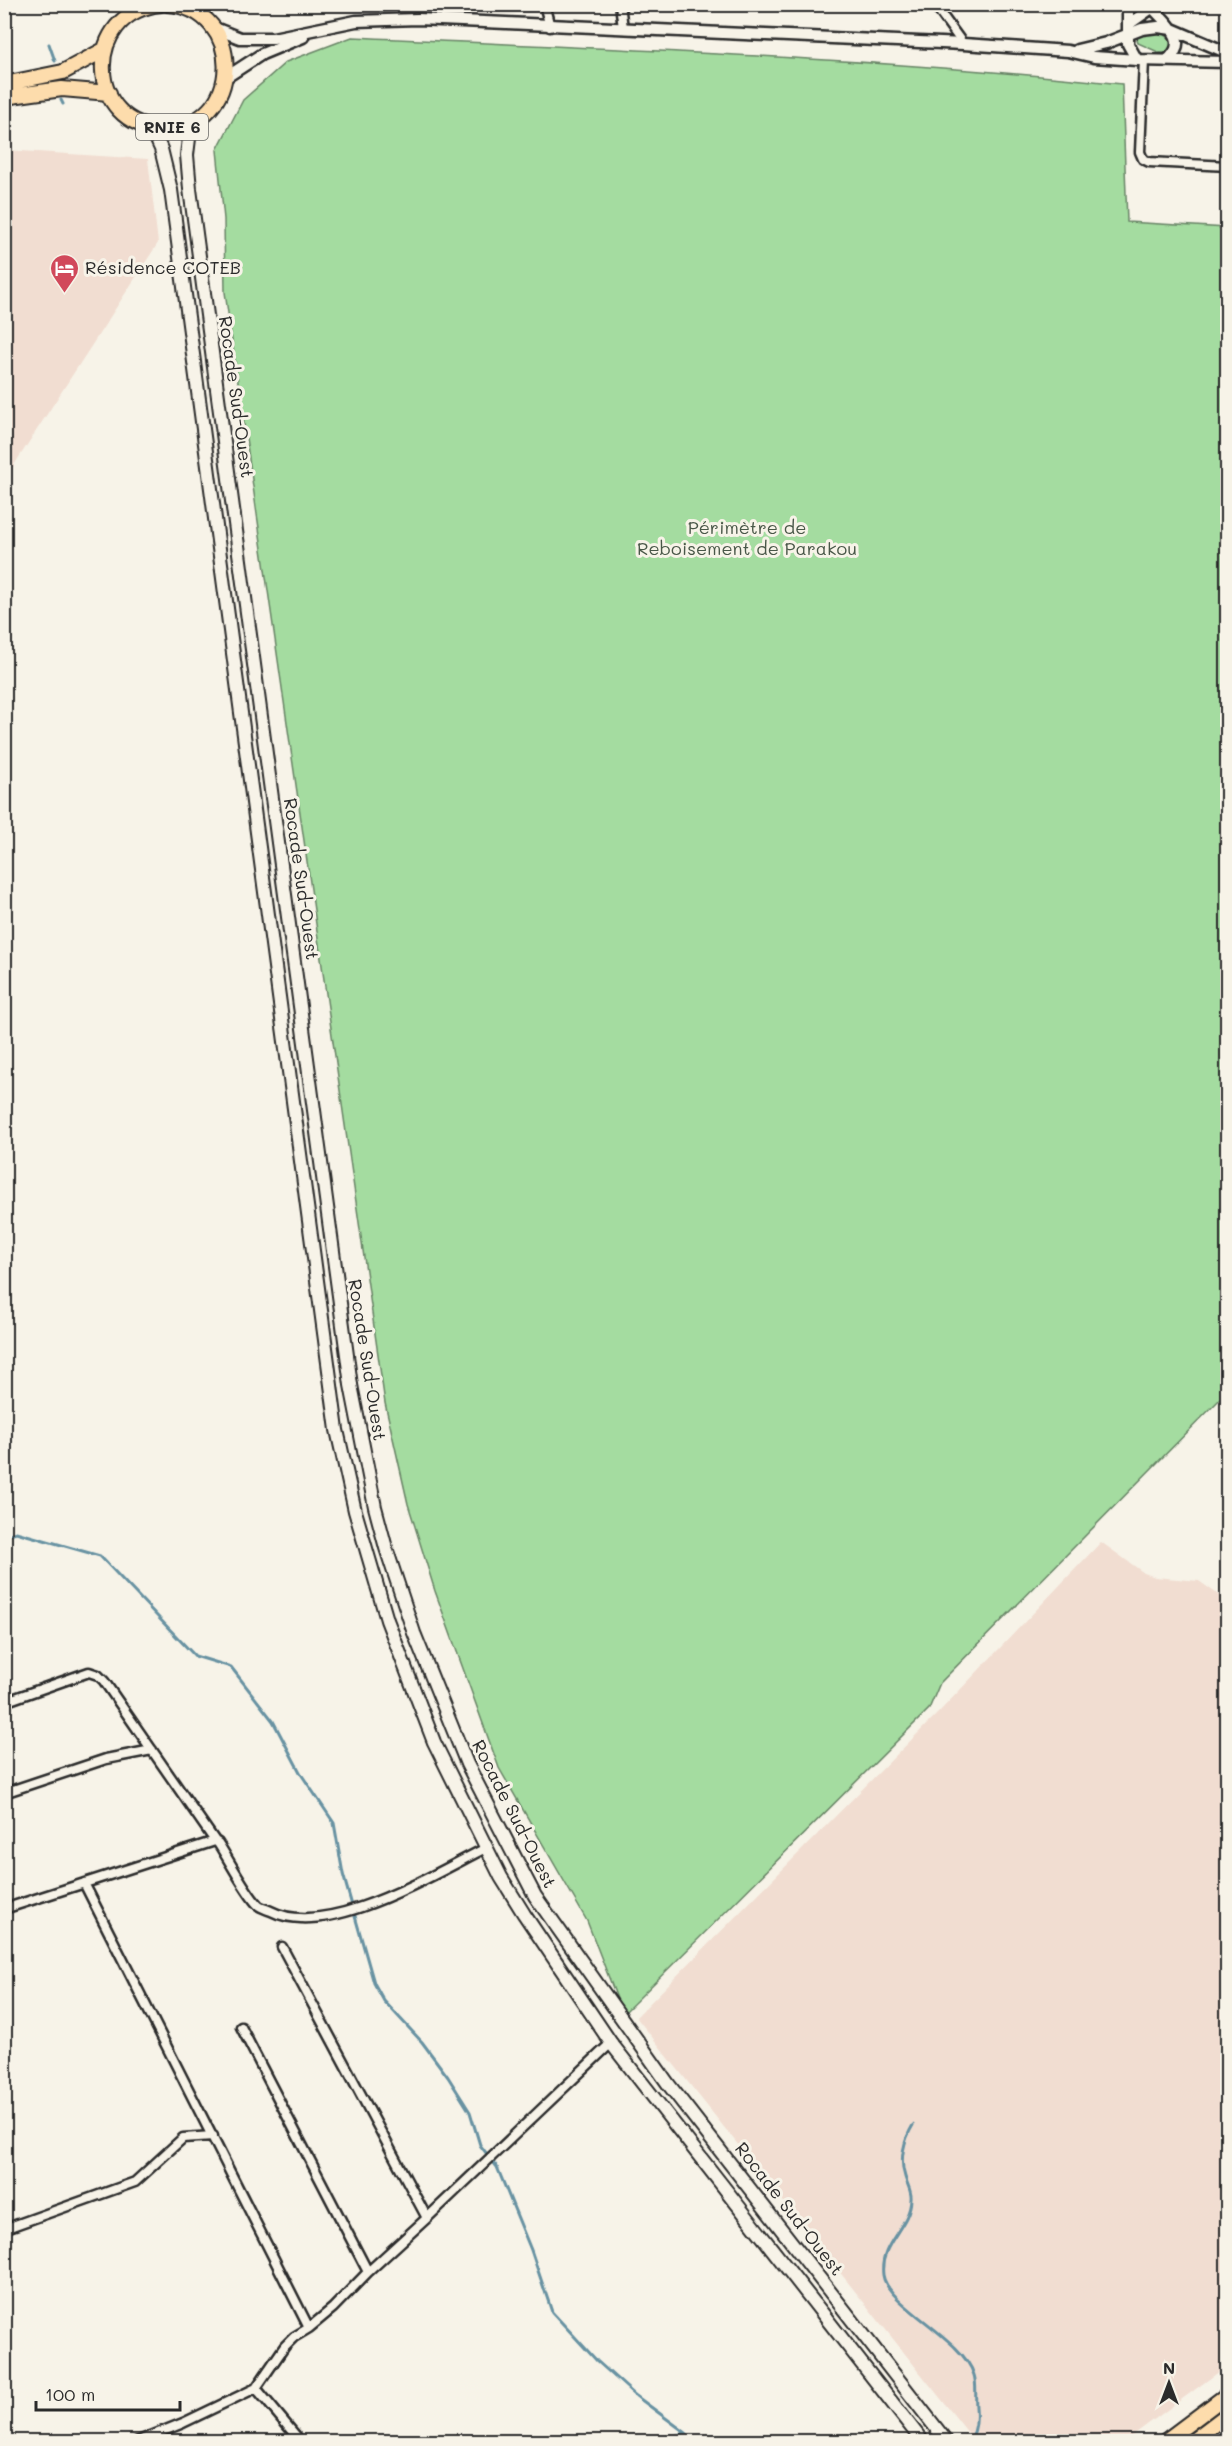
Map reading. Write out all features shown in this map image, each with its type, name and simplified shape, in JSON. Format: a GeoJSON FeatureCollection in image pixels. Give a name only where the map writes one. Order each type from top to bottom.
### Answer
{"type":"FeatureCollection","features":[{"type":"Feature","properties":{"kind":"main road"},"geometry":{"type":"LineString","coordinates":[[4,98],[62,89],[108,93],[102,72],[104,50],[110,35],[132,14],[147,6],[161,4]]}},
{"type":"Feature","properties":{"kind":"main road","name":"RNIE 6"},"geometry":{"type":"LineString","coordinates":[[108,93],[126,115],[151,127],[168,128],[191,122],[205,113],[216,100],[225,78],[225,51],[212,27],[196,9],[167,4]]}},
{"type":"Feature","properties":{"kind":"main road"},"geometry":{"type":"LineString","coordinates":[[4,84],[63,72],[104,50]]}},
{"type":"Feature","properties":{"kind":"main road","name":"Rocade Sud-Ouest"},"geometry":{"type":"LineString","coordinates":[[191,122],[187,155],[189,177],[351,1385],[375,1507],[406,1612],[447,1719],[467,1764],[535,1896],[669,2085],[947,2442]]}},
{"type":"Feature","properties":{"kind":"main road","name":"Rocade Sud-Ouest"},"geometry":{"type":"LineString","coordinates":[[151,127],[161,149],[171,190],[337,1430],[358,1522],[387,1620],[434,1742],[486,1848],[524,1914],[611,2043],[923,2442]]}},
{"type":"Feature","properties":{"kind":"main road"},"geometry":{"type":"LineString","coordinates":[[1164,2442],[1227,2394]]}},
{"type":"Feature","properties":{"kind":"main road"},"geometry":{"type":"LineString","coordinates":[[1191,2442],[1227,2416]]}},
{"type":"Feature","properties":{"kind":"street"},"geometry":{"type":"LineString","coordinates":[[544,4],[550,27]]}},
{"type":"Feature","properties":{"kind":"street"},"geometry":{"type":"LineString","coordinates":[[620,4],[622,28]]}},
{"type":"Feature","properties":{"kind":"street"},"geometry":{"type":"LineString","coordinates":[[934,4],[963,44]]}},
{"type":"Feature","properties":{"kind":"street"},"geometry":{"type":"LineString","coordinates":[[1128,4],[1129,50],[1140,60],[1140,152],[1143,159],[1149,162],[1227,165]]}},
{"type":"Feature","properties":{"kind":"street"},"geometry":{"type":"LineString","coordinates":[[1068,51],[1092,48],[1128,29],[1152,6],[1172,29],[1177,40],[1177,49],[1166,61]]}},
{"type":"Feature","properties":{"kind":"street"},"geometry":{"type":"LineString","coordinates":[[212,27],[240,38],[255,39],[273,38],[356,21],[398,18],[550,27],[622,28],[963,44],[1068,51],[1094,57],[1227,62]]}},
{"type":"Feature","properties":{"kind":"street"},"geometry":{"type":"LineString","coordinates":[[1128,29],[1150,27],[1172,29],[1227,53]]}},
{"type":"Feature","properties":{"kind":"street"},"geometry":{"type":"LineString","coordinates":[[225,78],[262,54],[323,28]]}},
{"type":"Feature","properties":{"kind":"street"},"geometry":{"type":"LineString","coordinates":[[4,1702],[89,1672],[98,1675],[218,1843],[259,1905],[276,1914],[313,1920],[367,1906],[486,1848]]}},
{"type":"Feature","properties":{"kind":"street"},"geometry":{"type":"LineString","coordinates":[[4,1793],[105,1759],[152,1750]]}},
{"type":"Feature","properties":{"kind":"street"},"geometry":{"type":"LineString","coordinates":[[4,1909],[215,1841]]}},
{"type":"Feature","properties":{"kind":"street"},"geometry":{"type":"LineString","coordinates":[[84,1883],[309,2328]]}},
{"type":"Feature","properties":{"kind":"street"},"geometry":{"type":"LineString","coordinates":[[282,1947],[427,2218]]}},
{"type":"Feature","properties":{"kind":"street"},"geometry":{"type":"LineString","coordinates":[[241,2027],[368,2271]]}},
{"type":"Feature","properties":{"kind":"street"},"geometry":{"type":"LineString","coordinates":[[136,2442],[183,2423],[256,2388],[285,2346],[294,2337],[333,2308],[368,2271],[611,2043]]}},
{"type":"Feature","properties":{"kind":"street"},"geometry":{"type":"LineString","coordinates":[[4,2229],[135,2182],[183,2138],[213,2136]]}},
{"type":"Feature","properties":{"kind":"street"},"geometry":{"type":"LineString","coordinates":[[256,2388],[301,2442]]}},
{"type":"Feature","properties":{"kind":"shaded area","name":"Résidence COTEB"},"geometry":{"type":"Polygon","coordinates":[[[5,150],[148,159],[158,243],[5,479],[5,150]]]}},
{"type":"Feature","properties":{"kind":"shaded area"},"geometry":{"type":"Polygon","coordinates":[[[1101,1542],[1144,1573],[1155,1577],[1199,1581],[1227,1601],[1227,2366],[1125,2441],[969,2434],[636,2017],[939,1712],[1101,1542]]]}},
{"type":"Feature","properties":{"kind":"green space"},"geometry":{"type":"Polygon","coordinates":[[[1149,31],[1168,37],[1172,48],[1167,53],[1158,52],[1138,43],[1137,38],[1140,34],[1149,31]]]}},
{"type":"Feature","properties":{"kind":"green space","name":"Périmètre de Reboisement de Parakou"},"geometry":{"type":"Polygon","coordinates":[[[352,37],[834,60],[1122,84],[1127,222],[1227,228],[1227,1392],[940,1683],[929,1709],[623,2014],[587,1921],[499,1768],[435,1591],[408,1504],[385,1403],[225,292],[224,219],[217,150],[243,100],[286,62],[352,37]]]}},
{"type":"Feature","properties":{"kind":"waterway"},"geometry":{"type":"LineString","coordinates":[[49,44],[55,61]]}},
{"type":"Feature","properties":{"kind":"waterway"},"geometry":{"type":"LineString","coordinates":[[61,100],[63,104]]}},
{"type":"Feature","properties":{"kind":"waterway"},"geometry":{"type":"LineString","coordinates":[[4,1536],[16,1532],[100,1556],[195,1656],[231,1667],[273,1721],[301,1774],[334,1823],[343,1874],[374,1983],[384,2001],[422,2042],[470,2112],[480,2145],[497,2167],[531,2250],[552,2312],[597,2361],[636,2396],[686,2433],[694,2442]]}},
{"type":"Feature","properties":{"kind":"waterway"},"geometry":{"type":"LineString","coordinates":[[913,2125],[907,2137],[903,2157],[903,2170],[911,2199],[906,2218],[886,2253],[883,2275],[888,2286],[898,2298],[956,2348],[974,2375],[975,2430],[968,2442]]}},
{"type":"Feature","properties":{"kind":"waterway"},"geometry":{"type":"LineString","coordinates":[[646,2442],[686,2433]]}},
{"type":"Feature","properties":{"kind":"place","name":"Résidence COTEB"},"geometry":{"type":"Point","coordinates":[64,294]}}]}
